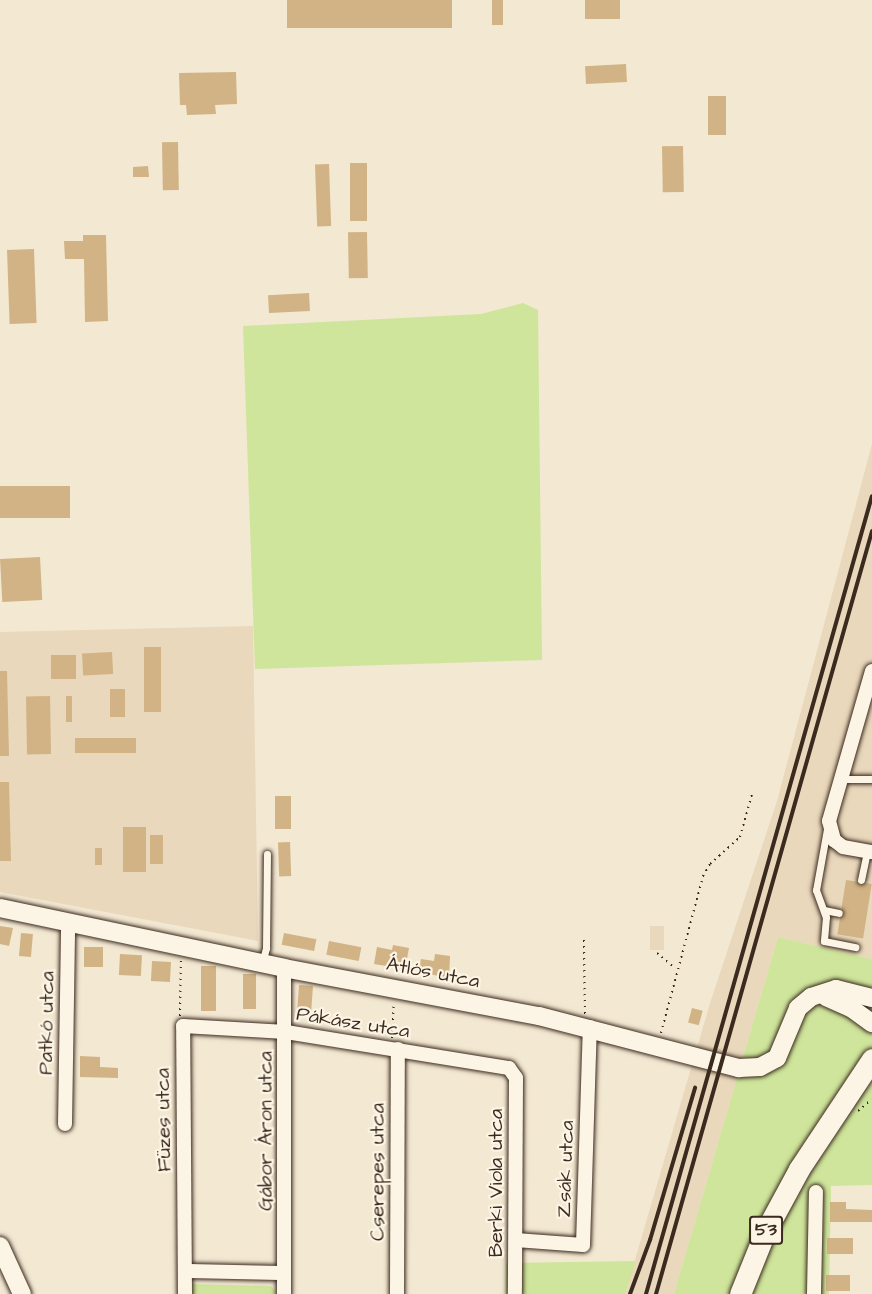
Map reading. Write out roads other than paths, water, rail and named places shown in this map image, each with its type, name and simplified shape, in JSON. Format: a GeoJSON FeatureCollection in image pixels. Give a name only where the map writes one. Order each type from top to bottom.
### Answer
{"type":"FeatureCollection","features":[{"type":"Feature","properties":{"kind":"main road","name":"53"},"geometry":{"type":"LineString","coordinates":[[740,1294],[765,1232],[799,1169],[872,1059]]}},
{"type":"Feature","properties":{"kind":"main road","name":"53"},"geometry":{"type":"LineString","coordinates":[[852,1091],[872,1077]]}},
{"type":"Feature","properties":{"kind":"street"},"geometry":{"type":"LineString","coordinates":[[869,852],[839,844],[829,821],[872,671]]}},
{"type":"Feature","properties":{"kind":"street","name":"Átlós utca"},"geometry":{"type":"LineString","coordinates":[[0,909],[284,968],[587,1027],[739,1068],[760,1067],[777,1058],[798,1008],[818,994]]}},
{"type":"Feature","properties":{"kind":"street","name":"Patkó utca"},"geometry":{"type":"LineString","coordinates":[[65,1124],[68,922]]}},
{"type":"Feature","properties":{"kind":"street","name":"Gábor Áron utca"},"geometry":{"type":"LineString","coordinates":[[284,968],[286,1032],[284,1294]]}},
{"type":"Feature","properties":{"kind":"street"},"geometry":{"type":"LineString","coordinates":[[818,994],[836,989],[872,998]]}},
{"type":"Feature","properties":{"kind":"street"},"geometry":{"type":"LineString","coordinates":[[818,994],[851,1008],[872,1023]]}},
{"type":"Feature","properties":{"kind":"street","name":"Pákász utca"},"geometry":{"type":"LineString","coordinates":[[183,1026],[286,1032],[509,1068],[514,1073]]}},
{"type":"Feature","properties":{"kind":"street","name":"Füzes utca"},"geometry":{"type":"LineString","coordinates":[[183,1026],[185,1294]]}},
{"type":"Feature","properties":{"kind":"street","name":"Zsák utca"},"geometry":{"type":"LineString","coordinates":[[516,1240],[584,1245],[587,1027]]}},
{"type":"Feature","properties":{"kind":"street","name":"Cserepes utca"},"geometry":{"type":"LineString","coordinates":[[395,1049],[397,1294]]}},
{"type":"Feature","properties":{"kind":"street","name":"Berki Viola utca"},"geometry":{"type":"LineString","coordinates":[[514,1073],[515,1294]]}},
{"type":"Feature","properties":{"kind":"street"},"geometry":{"type":"LineString","coordinates":[[814,1294],[816,1192]]}},
{"type":"Feature","properties":{"kind":"street"},"geometry":{"type":"LineString","coordinates":[[0,1246],[22,1294]]}},
{"type":"Feature","properties":{"kind":"street"},"geometry":{"type":"LineString","coordinates":[[185,1271],[284,1273]]}},
{"type":"Feature","properties":{"kind":"lane"},"geometry":{"type":"LineString","coordinates":[[840,779],[872,779]]}},
{"type":"Feature","properties":{"kind":"lane"},"geometry":{"type":"LineString","coordinates":[[829,821],[816,890],[824,910],[824,941],[855,947]]}},
{"type":"Feature","properties":{"kind":"lane"},"geometry":{"type":"LineString","coordinates":[[861,880],[869,852]]}},
{"type":"Feature","properties":{"kind":"lane"},"geometry":{"type":"LineString","coordinates":[[262,963],[266,948],[267,854]]}},
{"type":"Feature","properties":{"kind":"lane"},"geometry":{"type":"LineString","coordinates":[[824,910],[839,913]]}},
{"type":"Feature","properties":{"kind":"railway"},"geometry":{"type":"LineString","coordinates":[[646,1294],[872,496]]}},
{"type":"Feature","properties":{"kind":"railway"},"geometry":{"type":"LineString","coordinates":[[656,1294],[872,531]]}},
{"type":"Feature","properties":{"kind":"railway"},"geometry":{"type":"LineString","coordinates":[[630,1294],[650,1240],[695,1088]]}}]}
